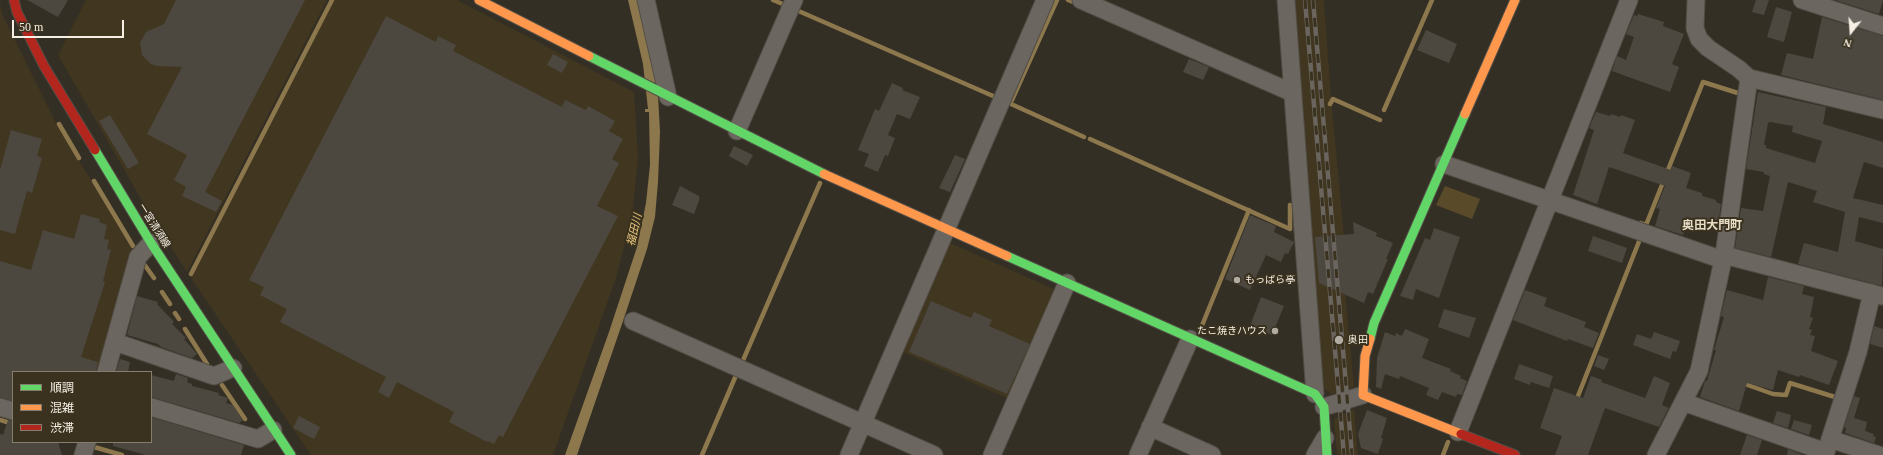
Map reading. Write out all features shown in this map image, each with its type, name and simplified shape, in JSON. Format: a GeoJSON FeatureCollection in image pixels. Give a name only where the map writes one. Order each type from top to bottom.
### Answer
{"type":"FeatureCollection","features":[{"type":"Feature","properties":{"kind":"street","name":"一宮清須線"},"geometry":{"type":"LineString","coordinates":[[14,0],[17,12],[44,66],[151,243],[273,430],[291,455]]}},
{"type":"Feature","properties":{"kind":"street"},"geometry":{"type":"LineString","coordinates":[[479,0],[801,164],[1190,338],[1319,401],[1362,395],[1515,455]]}},
{"type":"Feature","properties":{"kind":"street"},"geometry":{"type":"LineString","coordinates":[[646,0],[666,96]]}},
{"type":"Feature","properties":{"kind":"street"},"geometry":{"type":"LineString","coordinates":[[736,131],[794,0]]}},
{"type":"Feature","properties":{"kind":"street"},"geometry":{"type":"LineString","coordinates":[[849,455],[945,229],[1046,0]]}},
{"type":"Feature","properties":{"kind":"street"},"geometry":{"type":"LineString","coordinates":[[1081,0],[1293,92]]}},
{"type":"Feature","properties":{"kind":"street"},"geometry":{"type":"LineString","coordinates":[[1286,0],[1319,401],[1327,455]]}},
{"type":"Feature","properties":{"kind":"street"},"geometry":{"type":"LineString","coordinates":[[1362,395],[1365,356],[1374,323],[1515,0]]}},
{"type":"Feature","properties":{"kind":"street"},"geometry":{"type":"LineString","coordinates":[[1458,432],[1629,0]]}},
{"type":"Feature","properties":{"kind":"street"},"geometry":{"type":"LineString","coordinates":[[1696,0],[1694,28],[1699,39],[1708,48],[1739,69],[1749,78],[1883,110]]}},
{"type":"Feature","properties":{"kind":"street"},"geometry":{"type":"LineString","coordinates":[[1802,0],[1883,26]]}},
{"type":"Feature","properties":{"kind":"street"},"geometry":{"type":"LineString","coordinates":[[1656,455],[1699,371],[1723,257],[1749,78]]}},
{"type":"Feature","properties":{"kind":"street"},"geometry":{"type":"LineString","coordinates":[[1444,164],[1550,201],[1723,257],[1878,295],[1827,449]]}},
{"type":"Feature","properties":{"kind":"street"},"geometry":{"type":"LineString","coordinates":[[106,371],[138,258],[151,243]]}},
{"type":"Feature","properties":{"kind":"street"},"geometry":{"type":"LineString","coordinates":[[992,455],[1067,283]]}},
{"type":"Feature","properties":{"kind":"street"},"geometry":{"type":"LineString","coordinates":[[633,321],[934,455]]}},
{"type":"Feature","properties":{"kind":"street"},"geometry":{"type":"LineString","coordinates":[[1138,455],[1190,338]]}},
{"type":"Feature","properties":{"kind":"street"},"geometry":{"type":"LineString","coordinates":[[115,342],[214,376],[233,368]]}},
{"type":"Feature","properties":{"kind":"street"},"geometry":{"type":"LineString","coordinates":[[1683,402],[1827,449],[1879,455]]}},
{"type":"Feature","properties":{"kind":"street"},"geometry":{"type":"LineString","coordinates":[[0,407],[12,411]]}},
{"type":"Feature","properties":{"kind":"street"},"geometry":{"type":"LineString","coordinates":[[152,407],[258,439],[273,430]]}},
{"type":"Feature","properties":{"kind":"street"},"geometry":{"type":"LineString","coordinates":[[1150,428],[1212,455]]}},
{"type":"Feature","properties":{"kind":"street"},"geometry":{"type":"LineString","coordinates":[[1314,455],[1325,438]]}},
{"type":"Feature","properties":{"kind":"shaded area"},"geometry":{"type":"Polygon","coordinates":[[[86,0],[327,0],[187,272],[156,225],[58,55],[86,0]]]}},
{"type":"Feature","properties":{"kind":"shaded area"},"geometry":{"type":"Polygon","coordinates":[[[334,0],[457,0],[634,92],[638,159],[632,217],[616,278],[553,455],[311,455],[191,278],[334,0]]]}},
{"type":"Feature","properties":{"kind":"shaded area"},"geometry":{"type":"Polygon","coordinates":[[[628,0],[639,0],[658,95],[660,132],[655,217],[647,249],[577,455],[565,455],[609,332],[637,247],[646,203],[650,165],[649,112],[645,112],[645,109],[648,109],[643,64],[628,0]]]}},
{"type":"Feature","properties":{"kind":"shaded area"},"geometry":{"type":"Polygon","coordinates":[[[1291,0],[1324,0],[1331,97],[1348,279],[1344,280],[1354,387],[1331,394],[1322,387],[1291,0]]]}},
{"type":"Feature","properties":{"kind":"shaded area"},"geometry":{"type":"Polygon","coordinates":[[[0,3],[2,14],[56,123],[132,247],[132,257],[99,371],[12,371],[12,407],[0,404],[0,3]]]}},
{"type":"Feature","properties":{"kind":"shaded area"},"geometry":{"type":"Polygon","coordinates":[[[1445,186],[1480,199],[1472,219],[1436,205],[1445,186]]]}},
{"type":"Feature","properties":{"kind":"shaded area"},"geometry":{"type":"Polygon","coordinates":[[[948,242],[1060,292],[1012,400],[901,351],[948,242]]]}},
{"type":"Feature","properties":{"kind":"shaded area"},"geometry":{"type":"Polygon","coordinates":[[[1354,409],[1358,455],[1337,455],[1334,419],[1354,409]]]}},
{"type":"Feature","properties":{"kind":"building"},"geometry":{"type":"Polygon","coordinates":[[[27,0],[68,0],[58,17],[27,0]]]}},
{"type":"Feature","properties":{"kind":"building"},"geometry":{"type":"Polygon","coordinates":[[[176,0],[305,0],[205,192],[222,201],[216,212],[182,196],[186,187],[174,180],[187,155],[147,134],[182,67],[157,66],[151,64],[142,55],[140,43],[146,32],[164,24],[176,0]]]}},
{"type":"Feature","properties":{"kind":"building"},"geometry":{"type":"Polygon","coordinates":[[[1756,0],[1769,0],[1764,15],[1752,12],[1756,0]]]}},
{"type":"Feature","properties":{"kind":"building"},"geometry":{"type":"Polygon","coordinates":[[[1835,0],[1883,0],[1879,14],[1835,0]]]}},
{"type":"Feature","properties":{"kind":"building"},"geometry":{"type":"Polygon","coordinates":[[[1776,7],[1792,12],[1784,42],[1767,37],[1776,7]]]}},
{"type":"Feature","properties":{"kind":"building"},"geometry":{"type":"Polygon","coordinates":[[[1638,14],[1664,22],[1663,26],[1684,34],[1672,64],[1679,67],[1670,92],[1612,71],[1617,56],[1626,60],[1634,37],[1626,34],[1634,15],[1637,16],[1638,14]]]}},
{"type":"Feature","properties":{"kind":"building"},"geometry":{"type":"Polygon","coordinates":[[[386,16],[436,42],[438,36],[456,45],[453,51],[562,107],[565,100],[586,110],[588,106],[615,121],[609,131],[623,139],[612,159],[619,163],[597,206],[618,216],[503,437],[499,435],[494,444],[488,441],[487,442],[449,422],[454,412],[397,382],[389,398],[378,392],[386,377],[280,322],[287,309],[260,295],[264,287],[249,280],[386,16]]]}},
{"type":"Feature","properties":{"kind":"building"},"geometry":{"type":"Polygon","coordinates":[[[1822,17],[1883,36],[1883,100],[1781,75],[1787,53],[1813,59],[1822,17]]]}},
{"type":"Feature","properties":{"kind":"building"},"geometry":{"type":"Polygon","coordinates":[[[1426,30],[1457,44],[1449,63],[1417,50],[1426,30]]]}},
{"type":"Feature","properties":{"kind":"building"},"geometry":{"type":"Polygon","coordinates":[[[553,54],[568,62],[562,73],[547,65],[553,54]]]}},
{"type":"Feature","properties":{"kind":"building"},"geometry":{"type":"Polygon","coordinates":[[[1189,59],[1209,67],[1203,80],[1183,72],[1189,59]]]}},
{"type":"Feature","properties":{"kind":"building"},"geometry":{"type":"Polygon","coordinates":[[[892,83],[903,88],[902,90],[920,97],[910,119],[897,114],[888,135],[895,138],[888,156],[885,155],[878,172],[864,166],[869,154],[858,150],[875,109],[879,111],[892,83]]]}},
{"type":"Feature","properties":{"kind":"building"},"geometry":{"type":"Polygon","coordinates":[[[1758,92],[1826,107],[1823,124],[1883,142],[1883,168],[1864,162],[1853,198],[1883,205],[1883,223],[1859,217],[1855,241],[1883,249],[1882,286],[1798,264],[1804,243],[1838,252],[1845,212],[1813,202],[1817,191],[1788,182],[1771,257],[1735,248],[1741,208],[1763,211],[1770,176],[1764,174],[1764,172],[1746,169],[1758,92]],[[1770,122],[1768,123],[1764,145],[1766,145],[1766,148],[1815,163],[1822,141],[1792,132],[1793,126],[1770,122]]]}},
{"type":"Feature","properties":{"kind":"building"},"geometry":{"type":"Polygon","coordinates":[[[1596,112],[1610,116],[1611,114],[1620,117],[1621,115],[1635,120],[1623,153],[1671,170],[1672,166],[1691,173],[1686,188],[1702,193],[1702,196],[1716,200],[1716,202],[1721,204],[1718,226],[1688,218],[1683,235],[1655,226],[1660,209],[1656,208],[1665,186],[1609,167],[1597,204],[1573,195],[1594,130],[1589,128],[1596,112]]]}},
{"type":"Feature","properties":{"kind":"building"},"geometry":{"type":"Polygon","coordinates":[[[110,115],[139,163],[128,169],[99,121],[110,115]]]}},
{"type":"Feature","properties":{"kind":"building"},"geometry":{"type":"Polygon","coordinates":[[[11,130],[42,139],[37,156],[42,158],[32,193],[27,191],[15,234],[0,230],[0,170],[11,130]]]}},
{"type":"Feature","properties":{"kind":"building"},"geometry":{"type":"Polygon","coordinates":[[[734,146],[753,155],[747,166],[729,156],[734,146]]]}},
{"type":"Feature","properties":{"kind":"building"},"geometry":{"type":"Polygon","coordinates":[[[955,155],[965,159],[950,192],[939,188],[955,155]]]}},
{"type":"Feature","properties":{"kind":"building"},"geometry":{"type":"Polygon","coordinates":[[[680,186],[699,196],[700,198],[694,214],[672,205],[680,186]]]}},
{"type":"Feature","properties":{"kind":"building"},"geometry":{"type":"Polygon","coordinates":[[[81,214],[100,219],[99,222],[107,225],[104,239],[109,240],[107,249],[111,250],[103,281],[105,282],[81,357],[98,362],[96,371],[12,371],[12,401],[0,397],[0,261],[31,270],[43,230],[74,239],[81,214]]]}},
{"type":"Feature","properties":{"kind":"building"},"geometry":{"type":"Polygon","coordinates":[[[1250,215],[1276,226],[1274,232],[1294,242],[1288,254],[1285,253],[1281,262],[1266,255],[1250,290],[1225,279],[1250,215]]]}},
{"type":"Feature","properties":{"kind":"building"},"geometry":{"type":"Polygon","coordinates":[[[1353,222],[1377,233],[1376,236],[1393,243],[1373,294],[1368,292],[1364,303],[1319,283],[1315,237],[1354,234],[1353,222]]]}},
{"type":"Feature","properties":{"kind":"building"},"geometry":{"type":"Polygon","coordinates":[[[1434,228],[1460,237],[1439,298],[1416,289],[1413,300],[1400,296],[1425,238],[1430,240],[1434,228]]]}},
{"type":"Feature","properties":{"kind":"building"},"geometry":{"type":"Polygon","coordinates":[[[1593,236],[1627,248],[1622,263],[1588,251],[1593,236]]]}},
{"type":"Feature","properties":{"kind":"building"},"geometry":{"type":"Polygon","coordinates":[[[1768,277],[1804,286],[1802,294],[1814,297],[1810,317],[1813,318],[1809,329],[1812,330],[1810,335],[1815,336],[1811,351],[1838,361],[1829,385],[1800,375],[1799,377],[1778,370],[1773,390],[1747,383],[1739,411],[1700,397],[1705,381],[1707,381],[1716,350],[1714,350],[1724,317],[1721,316],[1727,290],[1763,300],[1768,277]]]}},
{"type":"Feature","properties":{"kind":"building"},"geometry":{"type":"Polygon","coordinates":[[[1525,290],[1547,298],[1544,306],[1586,322],[1584,327],[1599,333],[1593,348],[1568,339],[1567,341],[1513,320],[1525,290]]]}},
{"type":"Feature","properties":{"kind":"building"},"geometry":{"type":"Polygon","coordinates":[[[137,296],[158,302],[157,304],[174,322],[172,324],[186,338],[184,339],[197,354],[192,358],[161,347],[158,344],[127,335],[137,296]]]}},
{"type":"Feature","properties":{"kind":"building"},"geometry":{"type":"Polygon","coordinates":[[[1261,297],[1284,306],[1272,335],[1250,326],[1261,297]]]}},
{"type":"Feature","properties":{"kind":"building"},"geometry":{"type":"Polygon","coordinates":[[[931,301],[971,318],[974,312],[992,320],[989,326],[1030,344],[1007,394],[909,352],[931,301]]]}},
{"type":"Feature","properties":{"kind":"building"},"geometry":{"type":"Polygon","coordinates":[[[1444,309],[1476,318],[1469,338],[1438,327],[1444,309]]]}},
{"type":"Feature","properties":{"kind":"building"},"geometry":{"type":"Polygon","coordinates":[[[1874,326],[1883,329],[1883,348],[1870,344],[1874,326]]]}},
{"type":"Feature","properties":{"kind":"building"},"geometry":{"type":"Polygon","coordinates":[[[1405,329],[1429,339],[1422,358],[1451,369],[1450,371],[1461,376],[1460,378],[1467,381],[1462,395],[1457,394],[1456,397],[1442,392],[1438,400],[1426,395],[1429,388],[1400,376],[1399,379],[1385,374],[1381,389],[1376,387],[1377,358],[1385,332],[1395,336],[1396,333],[1402,336],[1405,329]]]}},
{"type":"Feature","properties":{"kind":"building"},"geometry":{"type":"Polygon","coordinates":[[[1654,332],[1680,341],[1676,352],[1673,351],[1670,359],[1633,345],[1637,334],[1651,339],[1654,332]]]}},
{"type":"Feature","properties":{"kind":"building"},"geometry":{"type":"Polygon","coordinates":[[[1598,355],[1609,359],[1604,370],[1594,366],[1598,355]]]}},
{"type":"Feature","properties":{"kind":"building"},"geometry":{"type":"Polygon","coordinates":[[[120,359],[130,362],[128,371],[116,371],[120,359]]]}},
{"type":"Feature","properties":{"kind":"building"},"geometry":{"type":"Polygon","coordinates":[[[1519,364],[1553,376],[1549,388],[1531,382],[1530,385],[1514,379],[1519,364]]]}},
{"type":"Feature","properties":{"kind":"building"},"geometry":{"type":"Polygon","coordinates":[[[176,374],[188,378],[187,382],[192,384],[192,386],[219,393],[218,395],[228,398],[226,403],[233,405],[243,420],[239,423],[152,397],[152,375],[174,381],[176,374]]]}},
{"type":"Feature","properties":{"kind":"building"},"geometry":{"type":"Polygon","coordinates":[[[1591,376],[1602,380],[1601,382],[1645,398],[1654,376],[1670,383],[1662,405],[1669,408],[1659,427],[1605,408],[1588,455],[1555,455],[1562,436],[1540,428],[1554,388],[1583,398],[1591,376]]]}},
{"type":"Feature","properties":{"kind":"building"},"geometry":{"type":"Polygon","coordinates":[[[1854,396],[1860,398],[1854,418],[1867,422],[1865,431],[1874,434],[1873,436],[1876,437],[1874,443],[1845,433],[1846,428],[1844,427],[1854,396]]]}},
{"type":"Feature","properties":{"kind":"building"},"geometry":{"type":"Polygon","coordinates":[[[1367,410],[1387,418],[1381,438],[1383,439],[1378,454],[1361,448],[1358,434],[1367,410]]]}},
{"type":"Feature","properties":{"kind":"building"},"geometry":{"type":"Polygon","coordinates":[[[1777,411],[1791,415],[1788,428],[1773,423],[1777,411]]]}},
{"type":"Feature","properties":{"kind":"building"},"geometry":{"type":"Polygon","coordinates":[[[299,416],[320,427],[314,439],[293,428],[299,416]]]}},
{"type":"Feature","properties":{"kind":"building"},"geometry":{"type":"Polygon","coordinates":[[[152,417],[244,445],[241,455],[146,455],[113,446],[113,443],[152,443],[152,417]]]}},
{"type":"Feature","properties":{"kind":"building"},"geometry":{"type":"Polygon","coordinates":[[[8,420],[12,421],[12,443],[58,443],[62,455],[0,455],[0,434],[3,435],[8,420]]]}},
{"type":"Feature","properties":{"kind":"building"},"geometry":{"type":"Polygon","coordinates":[[[1794,420],[1812,425],[1809,435],[1791,429],[1794,420]]]}},
{"type":"Feature","properties":{"kind":"building"},"geometry":{"type":"Polygon","coordinates":[[[1747,435],[1762,440],[1757,455],[1740,455],[1747,435]]]}},
{"type":"Feature","properties":{"kind":"building"},"geometry":{"type":"Polygon","coordinates":[[[1788,449],[1803,455],[1787,455],[1788,449]]]}},
{"type":"Feature","properties":{"kind":"waterway"},"geometry":{"type":"LineString","coordinates":[[191,274],[332,0]]}},
{"type":"Feature","properties":{"kind":"waterway"},"geometry":{"type":"LineString","coordinates":[[773,0],[785,5]]}},
{"type":"Feature","properties":{"kind":"waterway"},"geometry":{"type":"LineString","coordinates":[[1012,100],[1057,0]]}},
{"type":"Feature","properties":{"kind":"waterway"},"geometry":{"type":"LineString","coordinates":[[1068,0],[1078,4]]}},
{"type":"Feature","properties":{"kind":"waterway"},"geometry":{"type":"LineString","coordinates":[[1384,110],[1432,0]]}},
{"type":"Feature","properties":{"kind":"waterway"},"geometry":{"type":"LineString","coordinates":[[794,9],[993,96]]}},
{"type":"Feature","properties":{"kind":"waterway"},"geometry":{"type":"LineString","coordinates":[[1640,223],[1646,225],[1703,82],[1741,94]]}},
{"type":"Feature","properties":{"kind":"waterway"},"geometry":{"type":"LineString","coordinates":[[1330,104],[1333,99],[1380,120]]}},
{"type":"Feature","properties":{"kind":"waterway"},"geometry":{"type":"LineString","coordinates":[[1011,104],[1084,137]]}},
{"type":"Feature","properties":{"kind":"waterway"},"geometry":{"type":"LineString","coordinates":[[59,124],[79,158]]}},
{"type":"Feature","properties":{"kind":"waterway"},"geometry":{"type":"LineString","coordinates":[[1090,139],[1290,229],[1290,205]]}},
{"type":"Feature","properties":{"kind":"waterway"},"geometry":{"type":"LineString","coordinates":[[94,181],[133,246]]}},
{"type":"Feature","properties":{"kind":"waterway"},"geometry":{"type":"LineString","coordinates":[[741,365],[820,183]]}},
{"type":"Feature","properties":{"kind":"waterway"},"geometry":{"type":"LineString","coordinates":[[1201,328],[1249,210]]}},
{"type":"Feature","properties":{"kind":"waterway"},"geometry":{"type":"LineString","coordinates":[[1576,401],[1640,239]]}},
{"type":"Feature","properties":{"kind":"waterway"},"geometry":{"type":"LineString","coordinates":[[144,264],[154,278]]}},
{"type":"Feature","properties":{"kind":"waterway"},"geometry":{"type":"LineString","coordinates":[[162,292],[170,304]]}},
{"type":"Feature","properties":{"kind":"waterway"},"geometry":{"type":"LineString","coordinates":[[175,313],[179,319]]}},
{"type":"Feature","properties":{"kind":"waterway"},"geometry":{"type":"LineString","coordinates":[[185,329],[207,364]]}},
{"type":"Feature","properties":{"kind":"waterway"},"geometry":{"type":"LineString","coordinates":[[702,455],[737,373]]}},
{"type":"Feature","properties":{"kind":"waterway"},"geometry":{"type":"LineString","coordinates":[[1742,383],[1773,394],[1786,395],[1790,383],[1838,398]]}},
{"type":"Feature","properties":{"kind":"waterway"},"geometry":{"type":"LineString","coordinates":[[222,385],[245,419]]}},
{"type":"Feature","properties":{"kind":"waterway"},"geometry":{"type":"LineString","coordinates":[[0,420],[12,424]]}},
{"type":"Feature","properties":{"kind":"waterway"},"geometry":{"type":"LineString","coordinates":[[1443,455],[1448,442]]}},
{"type":"Feature","properties":{"kind":"waterway"},"geometry":{"type":"LineString","coordinates":[[94,447],[122,455]]}},
{"type":"Feature","properties":{"kind":"railway"},"geometry":{"type":"LineString","coordinates":[[1305,0],[1344,455]]}},
{"type":"Feature","properties":{"kind":"railway"},"geometry":{"type":"LineString","coordinates":[[1313,0],[1352,455]]}},
{"type":"Feature","properties":{"kind":"traffic: fast"},"geometry":{"type":"LineString","coordinates":[[589,56],[824,174]]}},
{"type":"Feature","properties":{"kind":"traffic: fast"},"geometry":{"type":"LineString","coordinates":[[1370,339],[1374,323],[1465,114]]}},
{"type":"Feature","properties":{"kind":"traffic: fast"},"geometry":{"type":"LineString","coordinates":[[95,150],[151,243],[291,455]]}},
{"type":"Feature","properties":{"kind":"traffic: fast"},"geometry":{"type":"LineString","coordinates":[[1007,256],[1315,394],[1324,407],[1327,455]]}},
{"type":"Feature","properties":{"kind":"traffic: slow"},"geometry":{"type":"LineString","coordinates":[[479,0],[589,56]]}},
{"type":"Feature","properties":{"kind":"traffic: slow"},"geometry":{"type":"LineString","coordinates":[[1465,114],[1515,0]]}},
{"type":"Feature","properties":{"kind":"traffic: slow"},"geometry":{"type":"LineString","coordinates":[[824,174],[1007,256]]}},
{"type":"Feature","properties":{"kind":"traffic: slow"},"geometry":{"type":"LineString","coordinates":[[1370,339],[1365,356],[1363,395],[1461,434]]}},
{"type":"Feature","properties":{"kind":"traffic: jam"},"geometry":{"type":"LineString","coordinates":[[14,0],[17,12],[44,66],[95,150]]}},
{"type":"Feature","properties":{"kind":"traffic: jam"},"geometry":{"type":"LineString","coordinates":[[1461,434],[1515,455]]}},
{"type":"Feature","properties":{"kind":"place","name":"もっぱら亭"},"geometry":{"type":"Point","coordinates":[1237,280]}},
{"type":"Feature","properties":{"kind":"place","name":"たこ焼きハウス"},"geometry":{"type":"Point","coordinates":[1275,331]}},
{"type":"Feature","properties":{"kind":"place","name":"奥田"},"geometry":{"type":"Point","coordinates":[1339,340]}},
{"type":"Feature","properties":{"kind":"district","name":"奥田大門町"},"geometry":{"type":"Point","coordinates":[1712,226]}},
{"type":"Feature","properties":{"kind":"water label","name":"福田川"},"geometry":{"type":"Point","coordinates":[635,230]}}]}
